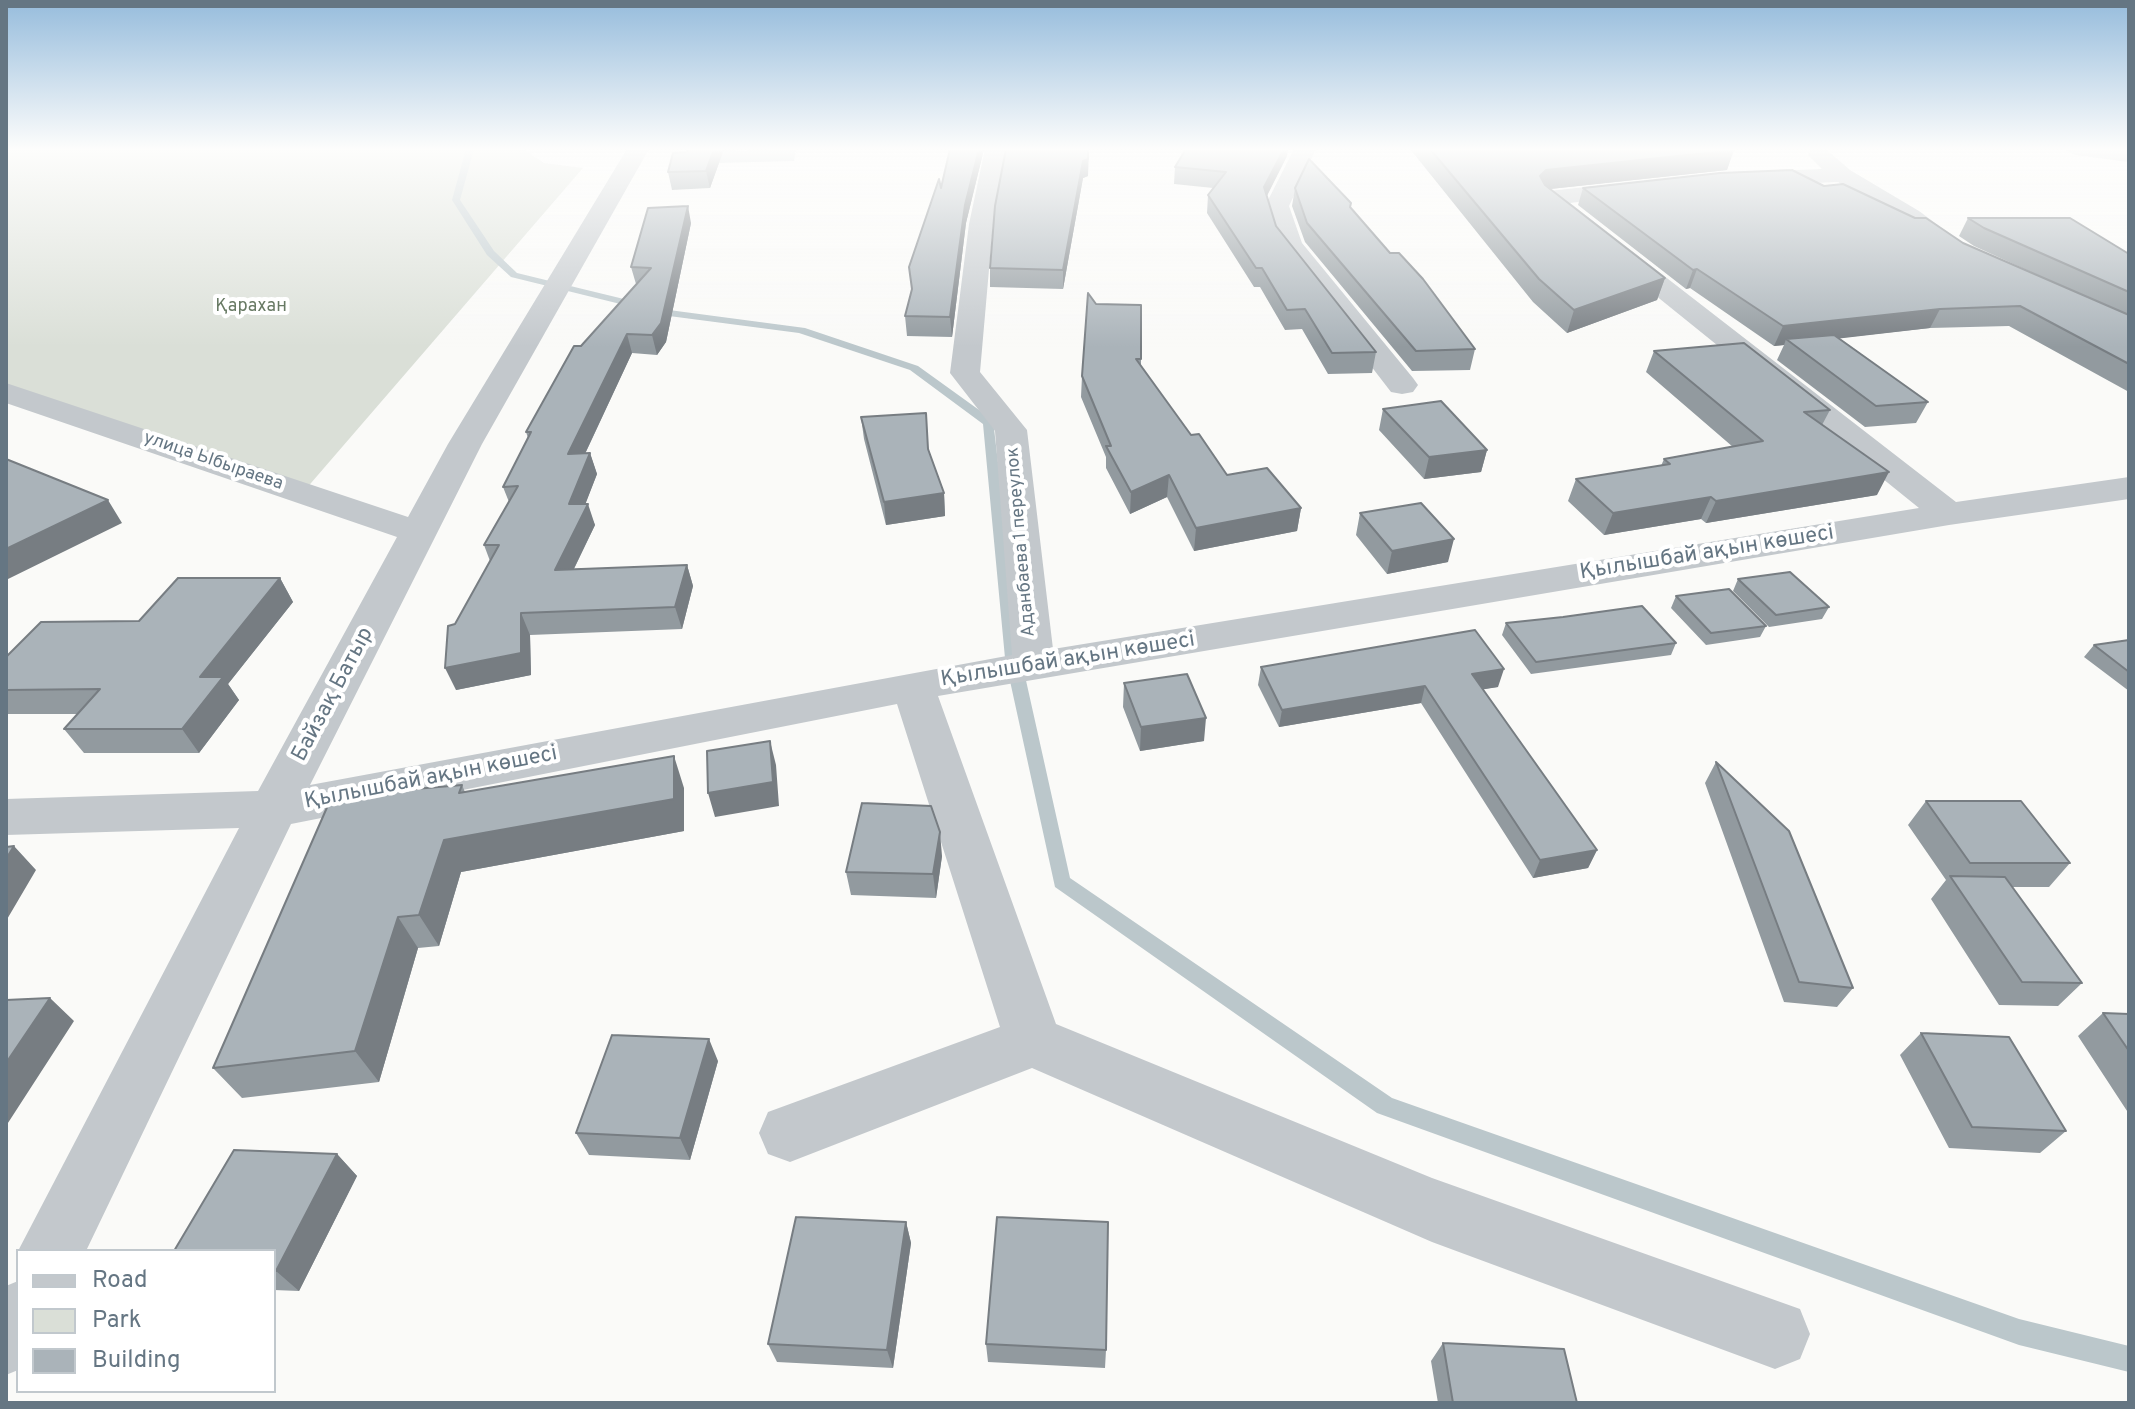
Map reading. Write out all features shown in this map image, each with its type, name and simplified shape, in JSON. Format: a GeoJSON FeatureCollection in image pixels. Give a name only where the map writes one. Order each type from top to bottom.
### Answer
{"type":"FeatureCollection","features":[{"type":"Feature","properties":{"kind":"street","name":"Байзақ Батыр"},"geometry":{"type":"LineString","coordinates":[[52,1249],[311,735],[465,444],[607,215]]}},
{"type":"Feature","properties":{"kind":"street","name":"Аданбаева 1 переулок"},"geometry":{"type":"LineString","coordinates":[[983,215],[965,373],[1011,430],[1034,666]]}},
{"type":"Feature","properties":{"kind":"street"},"geometry":{"type":"LineString","coordinates":[[1280,215],[1290,244],[1402,385]]}},
{"type":"Feature","properties":{"kind":"street"},"geometry":{"type":"LineString","coordinates":[[1570,215],[1949,514]]}},
{"type":"Feature","properties":{"kind":"street"},"geometry":{"type":"LineString","coordinates":[[1906,215],[1978,260]]}},
{"type":"Feature","properties":{"kind":"street","name":"улица Ыбыраева"},"geometry":{"type":"LineString","coordinates":[[6,392],[420,533]]}},
{"type":"Feature","properties":{"kind":"street","name":"Қылышбай ақын көшесі"},"geometry":{"type":"LineString","coordinates":[[6,817],[276,809],[913,686],[1949,514],[2129,488]]}},
{"type":"Feature","properties":{"kind":"street"},"geometry":{"type":"LineString","coordinates":[[913,686],[1033,1041]]}},
{"type":"Feature","properties":{"kind":"street"},"geometry":{"type":"LineString","coordinates":[[790,1133],[1033,1041],[1432,1210],[1775,1334]]}},
{"type":"Feature","properties":{"kind":"street"},"geometry":{"type":"LineString","coordinates":[[6,1340],[16,1319]]}},
{"type":"Feature","properties":{"kind":"green space","name":"Қарахан"},"geometry":{"type":"Polygon","coordinates":[[[6,215],[543,215],[305,490],[6,398],[6,215]]]}},
{"type":"Feature","properties":{"kind":"building"},"geometry":{"type":"Polygon","coordinates":[[[646,215],[686,215],[661,323],[652,335],[627,334],[568,454],[590,453],[569,504],[588,504],[555,570],[687,565],[675,607],[521,613],[521,653],[445,668],[448,626],[455,624],[499,545],[484,545],[518,486],[503,487],[531,432],[526,432],[574,346],[581,346],[651,268],[631,267],[646,215]]]}},
{"type":"Feature","properties":{"kind":"building"},"geometry":{"type":"Polygon","coordinates":[[[927,215],[964,215],[950,317],[905,316],[912,289],[909,267],[927,215]]]}},
{"type":"Feature","properties":{"kind":"building"},"geometry":{"type":"Polygon","coordinates":[[[994,215],[1073,215],[1063,270],[990,268],[994,215]]]}},
{"type":"Feature","properties":{"kind":"building"},"geometry":{"type":"Polygon","coordinates":[[[1221,215],[1273,215],[1276,226],[1376,352],[1332,353],[1305,309],[1287,310],[1262,268],[1256,268],[1221,215]]]}},
{"type":"Feature","properties":{"kind":"building"},"geometry":{"type":"Polygon","coordinates":[[[1304,215],[1357,215],[1390,253],[1399,253],[1423,279],[1475,349],[1416,351],[1307,223],[1304,215]]]}},
{"type":"Feature","properties":{"kind":"building"},"geometry":{"type":"Polygon","coordinates":[[[1485,215],[1583,215],[1665,278],[1574,310],[1539,279],[1485,215]]]}},
{"type":"Feature","properties":{"kind":"building"},"geometry":{"type":"Polygon","coordinates":[[[1619,215],[1908,215],[1926,218],[1963,243],[2129,315],[2129,364],[2020,306],[1940,309],[1783,326],[1697,269],[1693,270],[1619,215]]]}},
{"type":"Feature","properties":{"kind":"building"},"geometry":{"type":"Polygon","coordinates":[[[1968,218],[2070,218],[2129,254],[2129,292],[1984,228],[1968,218]]]}},
{"type":"Feature","properties":{"kind":"building"},"geometry":{"type":"Polygon","coordinates":[[[1088,293],[1096,304],[1141,305],[1141,359],[1136,359],[1191,435],[1199,434],[1227,475],[1267,468],[1301,508],[1196,528],[1169,475],[1131,492],[1106,446],[1111,446],[1082,376],[1088,293]]]}},
{"type":"Feature","properties":{"kind":"building"},"geometry":{"type":"Polygon","coordinates":[[[1834,335],[1928,402],[1876,406],[1786,339],[1834,335]]]}},
{"type":"Feature","properties":{"kind":"building"},"geometry":{"type":"Polygon","coordinates":[[[1744,343],[1830,410],[1804,412],[1889,472],[1716,501],[1711,497],[1613,513],[1576,479],[1670,464],[1664,459],[1763,441],[1654,351],[1744,343]]]}},
{"type":"Feature","properties":{"kind":"building"},"geometry":{"type":"Polygon","coordinates":[[[1441,401],[1487,450],[1429,457],[1383,409],[1441,401]]]}},
{"type":"Feature","properties":{"kind":"building"},"geometry":{"type":"Polygon","coordinates":[[[926,413],[928,449],[944,493],[884,502],[861,417],[926,413]]]}},
{"type":"Feature","properties":{"kind":"building"},"geometry":{"type":"Polygon","coordinates":[[[6,459],[108,500],[6,549],[6,459]]]}},
{"type":"Feature","properties":{"kind":"building"},"geometry":{"type":"Polygon","coordinates":[[[1421,503],[1454,539],[1392,551],[1360,513],[1421,503]]]}},
{"type":"Feature","properties":{"kind":"building"},"geometry":{"type":"Polygon","coordinates":[[[1790,572],[1829,607],[1776,615],[1738,579],[1790,572]]]}},
{"type":"Feature","properties":{"kind":"building"},"geometry":{"type":"Polygon","coordinates":[[[178,578],[280,578],[200,677],[223,677],[182,729],[64,729],[100,689],[6,690],[6,657],[41,622],[139,621],[178,578]]]}},
{"type":"Feature","properties":{"kind":"building"},"geometry":{"type":"Polygon","coordinates":[[[1729,589],[1766,626],[1711,633],[1676,596],[1729,589]]]}},
{"type":"Feature","properties":{"kind":"building"},"geometry":{"type":"Polygon","coordinates":[[[1642,606],[1676,643],[1536,662],[1506,623],[1563,617],[1642,606]]]}},
{"type":"Feature","properties":{"kind":"building"},"geometry":{"type":"Polygon","coordinates":[[[1475,630],[1504,669],[1472,674],[1597,850],[1540,860],[1425,686],[1282,710],[1261,667],[1475,630]]]}},
{"type":"Feature","properties":{"kind":"building"},"geometry":{"type":"Polygon","coordinates":[[[2129,640],[2129,672],[2094,645],[2129,640]]]}},
{"type":"Feature","properties":{"kind":"building"},"geometry":{"type":"Polygon","coordinates":[[[1187,674],[1206,718],[1141,727],[1124,683],[1187,674]]]}},
{"type":"Feature","properties":{"kind":"building"},"geometry":{"type":"Polygon","coordinates":[[[770,741],[773,782],[708,793],[707,751],[770,741]]]}},
{"type":"Feature","properties":{"kind":"building"},"geometry":{"type":"Polygon","coordinates":[[[674,756],[674,799],[444,840],[419,915],[398,917],[355,1051],[213,1068],[332,796],[462,785],[459,793],[674,756]]]}},
{"type":"Feature","properties":{"kind":"building"},"geometry":{"type":"Polygon","coordinates":[[[1716,762],[1789,831],[1853,988],[1799,982],[1716,762]]]}},
{"type":"Feature","properties":{"kind":"building"},"geometry":{"type":"Polygon","coordinates":[[[1926,801],[2021,801],[2070,863],[1970,863],[1926,801]]]}},
{"type":"Feature","properties":{"kind":"building"},"geometry":{"type":"Polygon","coordinates":[[[862,803],[931,806],[940,832],[933,874],[846,872],[862,803]]]}},
{"type":"Feature","properties":{"kind":"building"},"geometry":{"type":"Polygon","coordinates":[[[14,846],[6,859],[6,847],[14,846]]]}},
{"type":"Feature","properties":{"kind":"building"},"geometry":{"type":"Polygon","coordinates":[[[1950,876],[2005,877],[2082,983],[2022,982],[1950,876]]]}},
{"type":"Feature","properties":{"kind":"building"},"geometry":{"type":"Polygon","coordinates":[[[50,998],[6,1063],[6,1000],[50,998]]]}},
{"type":"Feature","properties":{"kind":"building"},"geometry":{"type":"Polygon","coordinates":[[[2103,1013],[2129,1014],[2129,1051],[2103,1013]]]}},
{"type":"Feature","properties":{"kind":"building"},"geometry":{"type":"Polygon","coordinates":[[[1921,1033],[2009,1037],[2066,1131],[1972,1127],[1921,1033]]]}},
{"type":"Feature","properties":{"kind":"building"},"geometry":{"type":"Polygon","coordinates":[[[612,1035],[709,1039],[680,1138],[576,1133],[612,1035]]]}},
{"type":"Feature","properties":{"kind":"building"},"geometry":{"type":"Polygon","coordinates":[[[234,1150],[337,1154],[276,1271],[276,1249],[175,1249],[234,1150]]]}},
{"type":"Feature","properties":{"kind":"building"},"geometry":{"type":"Polygon","coordinates":[[[796,1217],[906,1222],[887,1350],[768,1344],[796,1217]]]}},
{"type":"Feature","properties":{"kind":"building"},"geometry":{"type":"Polygon","coordinates":[[[997,1217],[1108,1222],[1106,1350],[986,1344],[997,1217]]]}},
{"type":"Feature","properties":{"kind":"building"},"geometry":{"type":"Polygon","coordinates":[[[1443,1343],[1564,1349],[1577,1403],[1453,1403],[1443,1343]]]}},
{"type":"Feature","properties":{"kind":"waterway"},"geometry":{"type":"LineString","coordinates":[[465,215],[490,253],[514,275],[669,313],[801,330],[914,368],[989,423],[1013,658],[1062,882],[1385,1106],[2019,1332],[2129,1359]]}}]}
